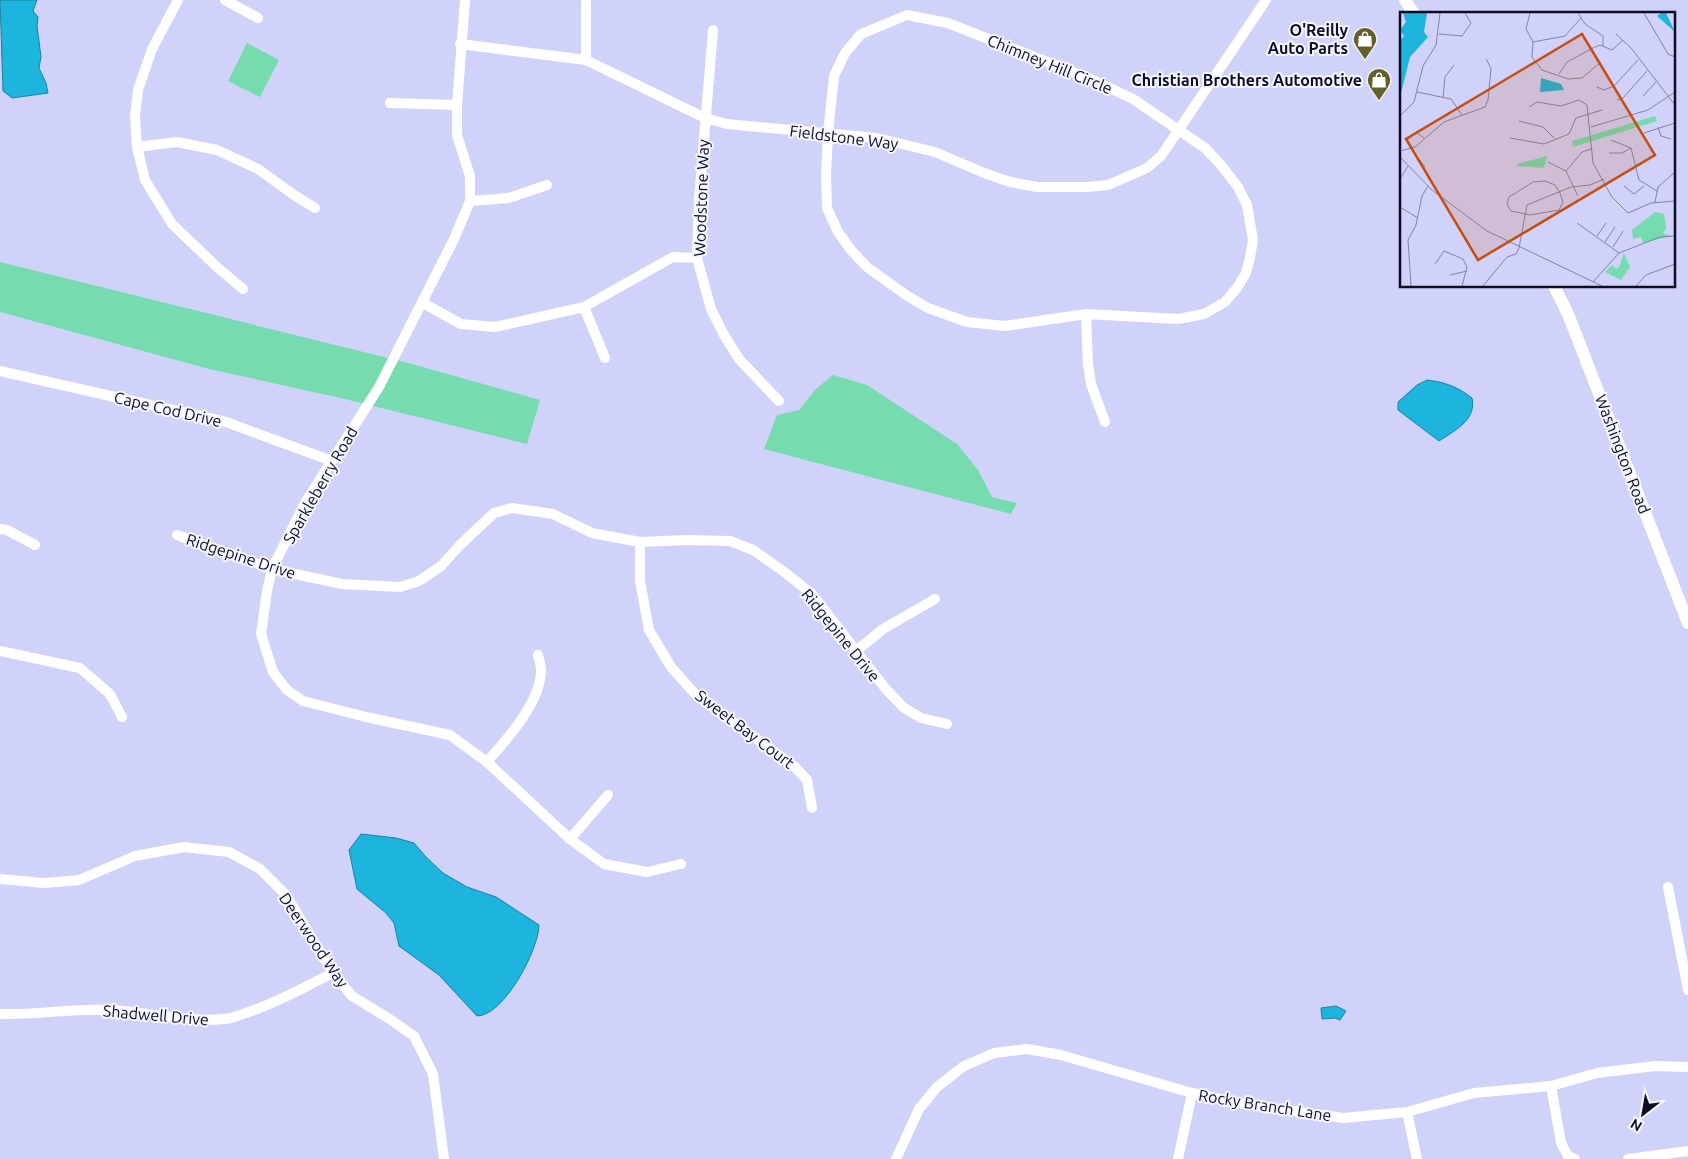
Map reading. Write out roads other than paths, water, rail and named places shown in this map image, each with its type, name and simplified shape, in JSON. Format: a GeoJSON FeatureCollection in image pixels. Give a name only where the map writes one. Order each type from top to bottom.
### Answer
{"type":"FeatureCollection","features":[{"type":"Feature","properties":{"kind":"main road"},"geometry":{"type":"LineString","coordinates":[[1405,0],[1413,12]]}},
{"type":"Feature","properties":{"kind":"main road","name":"Washington Road"},"geometry":{"type":"LineString","coordinates":[[1555,288],[1568,314],[1688,623]]}},
{"type":"Feature","properties":{"kind":"street"},"geometry":{"type":"LineString","coordinates":[[178,0],[152,49],[138,90],[135,116],[137,147],[145,180],[172,224],[217,267],[243,288]]}},
{"type":"Feature","properties":{"kind":"street"},"geometry":{"type":"LineString","coordinates":[[225,0],[258,18]]}},
{"type":"Feature","properties":{"kind":"street","name":"Sparkleberry Road"},"geometry":{"type":"LineString","coordinates":[[465,0],[456,105],[457,136],[470,176],[470,201],[454,240],[379,388],[305,503],[272,569],[266,591],[261,634],[273,672],[287,690],[303,701],[450,735],[487,762],[570,839],[604,864],[648,872],[681,864]]}},
{"type":"Feature","properties":{"kind":"street","name":"Fieldstone Way"},"geometry":{"type":"LineString","coordinates":[[460,44],[586,60],[705,118],[727,124],[878,138],[935,152],[1010,182],[1037,187],[1087,187],[1108,185],[1147,168],[1161,156],[1266,0]]}},
{"type":"Feature","properties":{"kind":"street"},"geometry":{"type":"LineString","coordinates":[[586,2],[586,60]]}},
{"type":"Feature","properties":{"kind":"street","name":"Chimney Hill Circle"},"geometry":{"type":"LineString","coordinates":[[907,16],[948,23],[1093,80],[1133,99],[1205,148],[1222,165],[1238,187],[1247,205],[1253,240],[1246,273],[1237,288],[1225,302],[1204,314],[1178,319],[1086,314],[1005,326],[967,322],[928,308],[884,280],[867,267],[851,250],[838,232],[827,208],[828,133],[834,76],[845,54],[861,34],[907,16]]}},
{"type":"Feature","properties":{"kind":"street","name":"Woodstone Way"},"geometry":{"type":"LineString","coordinates":[[713,30],[699,200],[697,258],[711,309],[724,335],[739,359],[779,400]]}},
{"type":"Feature","properties":{"kind":"street"},"geometry":{"type":"LineString","coordinates":[[390,103],[456,105]]}},
{"type":"Feature","properties":{"kind":"street"},"geometry":{"type":"LineString","coordinates":[[137,147],[177,142],[217,150],[258,169],[315,208]]}},
{"type":"Feature","properties":{"kind":"street"},"geometry":{"type":"LineString","coordinates":[[470,201],[509,198],[547,185]]}},
{"type":"Feature","properties":{"kind":"street"},"geometry":{"type":"LineString","coordinates":[[423,303],[461,324],[495,327],[584,307],[673,257],[697,258]]}},
{"type":"Feature","properties":{"kind":"street"},"geometry":{"type":"LineString","coordinates":[[584,307],[605,358]]}},
{"type":"Feature","properties":{"kind":"street"},"geometry":{"type":"LineString","coordinates":[[1086,314],[1088,364],[1091,384],[1105,422]]}},
{"type":"Feature","properties":{"kind":"street","name":"Cape Cod Drive"},"geometry":{"type":"LineString","coordinates":[[0,371],[226,422],[332,461]]}},
{"type":"Feature","properties":{"kind":"street","name":"Ridgepine Drive"},"geometry":{"type":"LineString","coordinates":[[177,535],[272,569],[342,584],[400,587],[419,582],[441,566],[460,544],[494,513],[512,508],[553,514],[592,532],[640,542],[730,541],[753,550],[784,570],[812,594],[856,652],[903,707],[921,718],[947,724]]}},
{"type":"Feature","properties":{"kind":"street"},"geometry":{"type":"LineString","coordinates":[[0,529],[7,530],[35,544]]}},
{"type":"Feature","properties":{"kind":"street","name":"Sweet Bay Court"},"geometry":{"type":"LineString","coordinates":[[640,542],[640,581],[649,630],[671,667],[696,695],[794,766],[807,780],[812,808]]}},
{"type":"Feature","properties":{"kind":"street"},"geometry":{"type":"LineString","coordinates":[[856,652],[883,630],[935,599]]}},
{"type":"Feature","properties":{"kind":"street"},"geometry":{"type":"LineString","coordinates":[[0,651],[80,668],[110,694],[122,717]]}},
{"type":"Feature","properties":{"kind":"street"},"geometry":{"type":"LineString","coordinates":[[487,762],[517,728],[536,692],[541,670],[538,655]]}},
{"type":"Feature","properties":{"kind":"street"},"geometry":{"type":"LineString","coordinates":[[570,839],[608,794]]}},
{"type":"Feature","properties":{"kind":"street","name":"Deerwood Way"},"geometry":{"type":"LineString","coordinates":[[0,879],[44,883],[79,880],[135,856],[184,847],[229,852],[260,869],[286,895],[333,973],[352,996],[414,1036],[433,1074],[444,1159]]}},
{"type":"Feature","properties":{"kind":"street"},"geometry":{"type":"LineString","coordinates":[[1668,887],[1688,990]]}},
{"type":"Feature","properties":{"kind":"street","name":"Shadwell Drive"},"geometry":{"type":"LineString","coordinates":[[0,1014],[20,1015],[68,1010],[110,1010],[183,1019],[226,1020],[267,1006],[333,973]]}},
{"type":"Feature","properties":{"kind":"street","name":"Rocky Branch Lane"},"geometry":{"type":"LineString","coordinates":[[896,1159],[919,1109],[937,1087],[964,1066],[994,1053],[1027,1049],[1061,1055],[1192,1093],[1239,1103],[1343,1118],[1406,1112],[1474,1093],[1551,1086],[1597,1073],[1655,1066],[1688,1066]]}},
{"type":"Feature","properties":{"kind":"street"},"geometry":{"type":"LineString","coordinates":[[1551,1086],[1562,1143],[1568,1156],[1575,1159]]}},
{"type":"Feature","properties":{"kind":"street"},"geometry":{"type":"LineString","coordinates":[[1178,1159],[1192,1093]]}},
{"type":"Feature","properties":{"kind":"street"},"geometry":{"type":"LineString","coordinates":[[1406,1112],[1417,1159]]}},
{"type":"Feature","properties":{"kind":"street"},"geometry":{"type":"LineString","coordinates":[[1628,1159],[1688,1151]]}},
{"type":"Feature","properties":{"kind":"water"},"geometry":{"type":"Polygon","coordinates":[[[0,0],[37,0],[33,11],[38,17],[37,26],[41,57],[39,68],[46,83],[48,93],[12,98],[3,91],[0,0]]]}},
{"type":"Feature","properties":{"kind":"water"},"geometry":{"type":"Polygon","coordinates":[[[1427,380],[1451,386],[1472,398],[1473,406],[1468,419],[1439,441],[1398,410],[1398,402],[1417,385],[1427,380]]]}},
{"type":"Feature","properties":{"kind":"water"},"geometry":{"type":"Polygon","coordinates":[[[361,834],[396,838],[414,843],[443,873],[467,887],[496,897],[539,925],[527,964],[518,980],[498,1005],[487,1013],[477,1016],[439,975],[399,946],[394,923],[386,913],[357,889],[349,850],[361,834]]]}},
{"type":"Feature","properties":{"kind":"water"},"geometry":{"type":"Polygon","coordinates":[[[1336,1006],[1346,1011],[1340,1020],[1335,1018],[1322,1019],[1321,1008],[1336,1006]]]}},
{"type":"Feature","properties":{"kind":"place","name":"O'Reilly Auto Parts"},"geometry":{"type":"Point","coordinates":[1365,60]}},
{"type":"Feature","properties":{"kind":"place","name":"Christian Brothers Automotive"},"geometry":{"type":"Point","coordinates":[1379,101]}}]}
